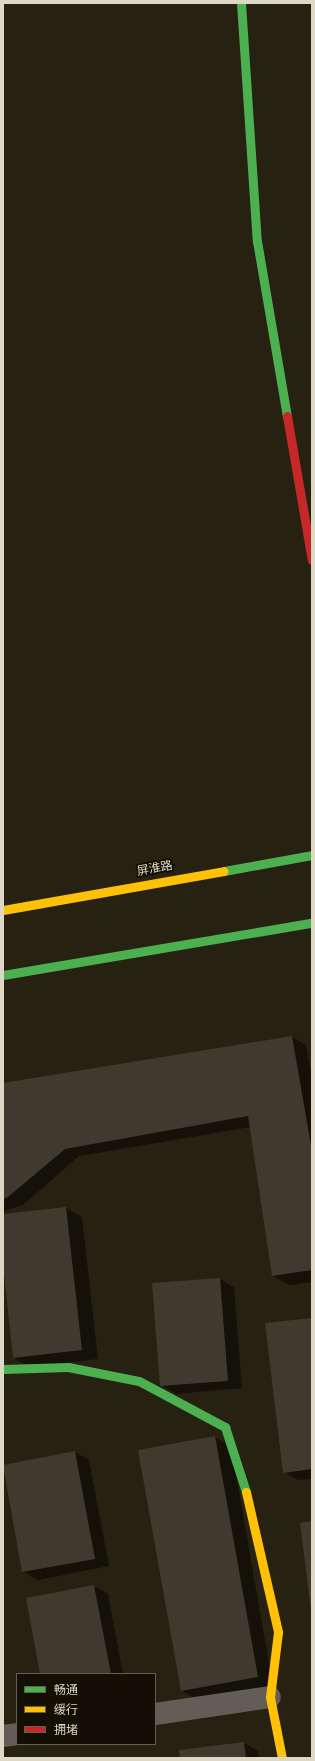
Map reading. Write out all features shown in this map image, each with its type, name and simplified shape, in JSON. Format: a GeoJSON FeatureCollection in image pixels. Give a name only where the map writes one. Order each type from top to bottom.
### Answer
{"type":"FeatureCollection","features":[{"type":"Feature","properties":{"kind":"street"},"geometry":{"type":"LineString","coordinates":[[241,3],[257,241],[312,560]]}},
{"type":"Feature","properties":{"kind":"street","name":"屏淮路"},"geometry":{"type":"LineString","coordinates":[[3,910],[312,855]]}},
{"type":"Feature","properties":{"kind":"street"},"geometry":{"type":"LineString","coordinates":[[3,975],[312,923]]}},
{"type":"Feature","properties":{"kind":"street"},"geometry":{"type":"LineString","coordinates":[[3,1369],[68,1367],[139,1381],[225,1427],[245,1488],[278,1632],[270,1697],[282,1758]]}},
{"type":"Feature","properties":{"kind":"street"},"geometry":{"type":"LineString","coordinates":[[156,1714],[270,1697]]}},
{"type":"Feature","properties":{"kind":"street"},"geometry":{"type":"LineString","coordinates":[[3,1736],[16,1734]]}},
{"type":"Feature","properties":{"kind":"building"},"geometry":{"type":"Polygon","coordinates":[[[292,1036],[312,1151],[312,1270],[272,1276],[248,1116],[65,1149],[8,1197],[3,1199],[3,1083],[292,1036]]]}},
{"type":"Feature","properties":{"kind":"building"},"geometry":{"type":"Polygon","coordinates":[[[66,1207],[82,1350],[13,1358],[3,1264],[3,1214],[66,1207]]]}},
{"type":"Feature","properties":{"kind":"building"},"geometry":{"type":"Polygon","coordinates":[[[220,1278],[228,1381],[160,1386],[152,1283],[220,1278]]]}},
{"type":"Feature","properties":{"kind":"building"},"geometry":{"type":"Polygon","coordinates":[[[312,1318],[312,1469],[283,1473],[265,1323],[312,1318]]]}},
{"type":"Feature","properties":{"kind":"building"},"geometry":{"type":"Polygon","coordinates":[[[215,1436],[258,1677],[181,1691],[138,1450],[215,1436]]]}},
{"type":"Feature","properties":{"kind":"building"},"geometry":{"type":"Polygon","coordinates":[[[75,1451],[95,1559],[22,1572],[3,1465],[75,1451]]]}},
{"type":"Feature","properties":{"kind":"building"},"geometry":{"type":"Polygon","coordinates":[[[312,1521],[312,1610],[311,1610],[300,1523],[312,1521]]]}},
{"type":"Feature","properties":{"kind":"building"},"geometry":{"type":"Polygon","coordinates":[[[94,1585],[111,1673],[40,1673],[26,1598],[94,1585]]]}},
{"type":"Feature","properties":{"kind":"building"},"geometry":{"type":"Polygon","coordinates":[[[244,1742],[246,1758],[180,1758],[179,1750],[244,1742]]]}},
{"type":"Feature","properties":{"kind":"traffic: fast"},"geometry":{"type":"LineString","coordinates":[[241,3],[257,241],[287,416]]}},
{"type":"Feature","properties":{"kind":"traffic: fast"},"geometry":{"type":"LineString","coordinates":[[224,871],[312,855]]}},
{"type":"Feature","properties":{"kind":"traffic: fast"},"geometry":{"type":"LineString","coordinates":[[3,975],[312,923]]}},
{"type":"Feature","properties":{"kind":"traffic: fast"},"geometry":{"type":"LineString","coordinates":[[3,1369],[68,1367],[139,1381],[225,1427],[246,1492]]}},
{"type":"Feature","properties":{"kind":"traffic: slow"},"geometry":{"type":"LineString","coordinates":[[3,910],[224,871]]}},
{"type":"Feature","properties":{"kind":"traffic: slow"},"geometry":{"type":"LineString","coordinates":[[246,1492],[278,1632],[270,1697],[282,1758]]}},
{"type":"Feature","properties":{"kind":"traffic: jam"},"geometry":{"type":"LineString","coordinates":[[287,416],[312,560]]}}]}
